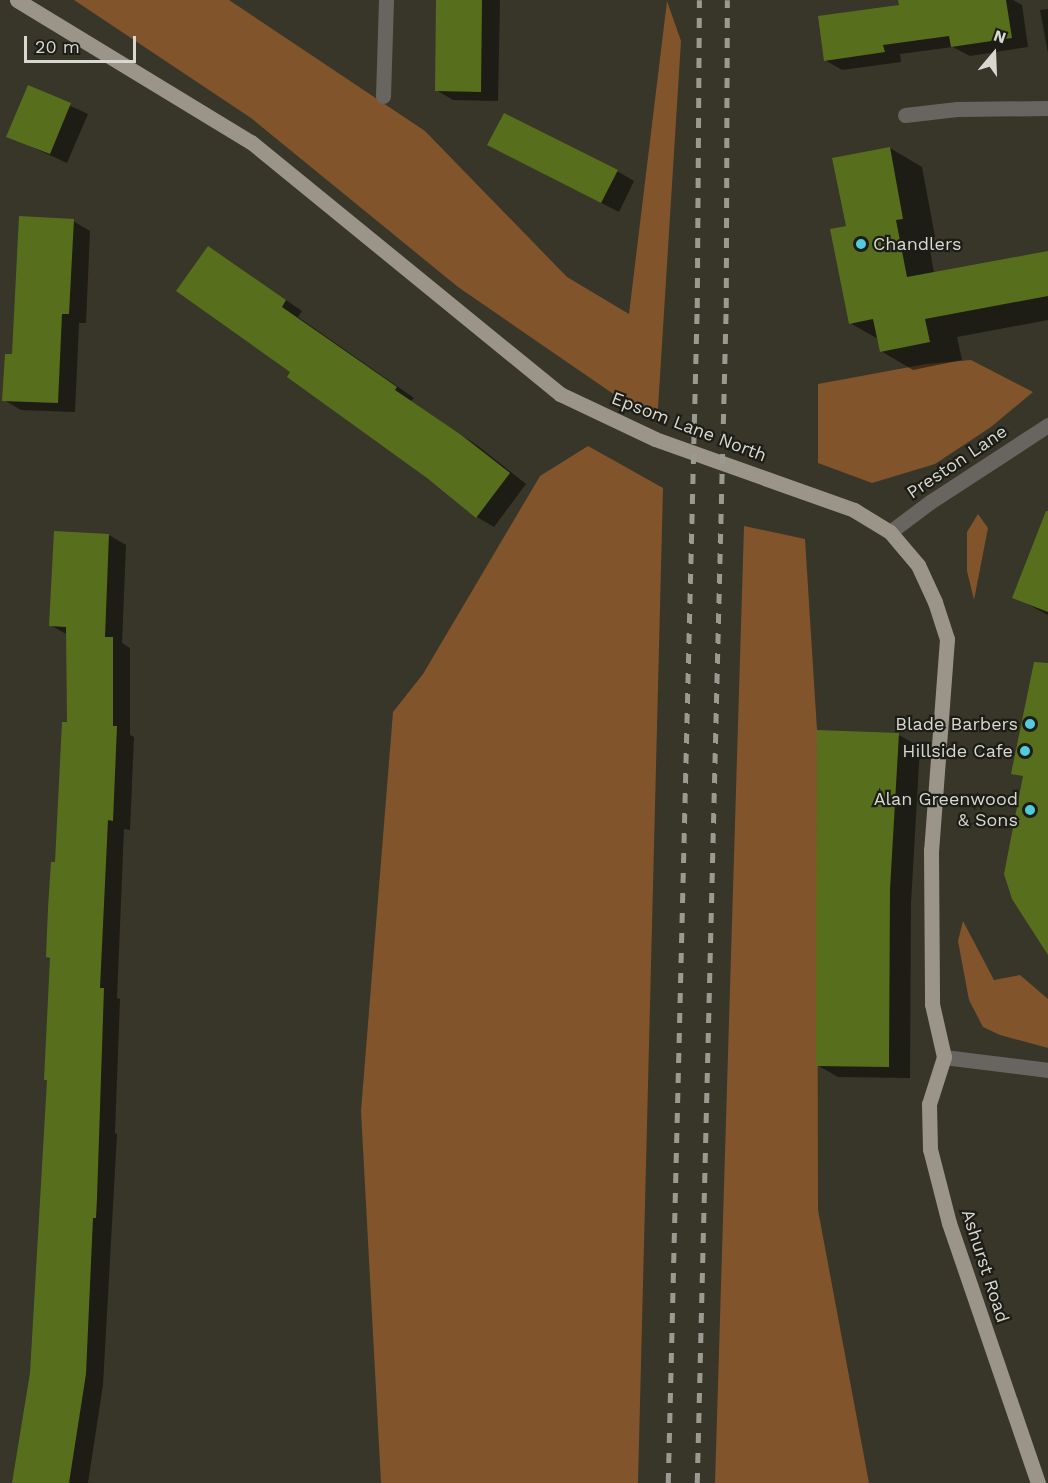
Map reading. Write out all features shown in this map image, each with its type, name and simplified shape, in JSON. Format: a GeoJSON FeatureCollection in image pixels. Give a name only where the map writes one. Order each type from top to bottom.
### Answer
{"type":"FeatureCollection","features":[{"type":"Feature","properties":{"kind":"main road","name":"Epsom Lane North"},"geometry":{"type":"LineString","coordinates":[[17,0],[251,142],[560,394],[655,439],[854,510],[890,532],[918,565],[935,602],[947,639],[930,850],[932,1004],[944,1057]]}},
{"type":"Feature","properties":{"kind":"main road","name":"Ashurst Road"},"geometry":{"type":"LineString","coordinates":[[944,1057],[929,1104],[930,1149],[949,1223],[1038,1483]]}},
{"type":"Feature","properties":{"kind":"street"},"geometry":{"type":"LineString","coordinates":[[383,96],[386,0]]}},
{"type":"Feature","properties":{"kind":"street"},"geometry":{"type":"LineString","coordinates":[[905,115],[957,109],[1048,108]]}},
{"type":"Feature","properties":{"kind":"street","name":"Preston Lane"},"geometry":{"type":"LineString","coordinates":[[890,532],[930,502],[1048,425]]}},
{"type":"Feature","properties":{"kind":"street"},"geometry":{"type":"LineString","coordinates":[[944,1057],[1048,1070]]}},
{"type":"Feature","properties":{"kind":"shaded area"},"geometry":{"type":"Polygon","coordinates":[[[74,0],[229,0],[425,131],[567,277],[629,314],[667,1],[681,41],[657,424],[458,287],[251,118],[74,0]]]}},
{"type":"Feature","properties":{"kind":"shaded area"},"geometry":{"type":"Polygon","coordinates":[[[971,360],[1033,392],[991,427],[935,464],[872,483],[818,463],[818,384],[926,364],[971,360]]]}},
{"type":"Feature","properties":{"kind":"shaded area"},"geometry":{"type":"Polygon","coordinates":[[[588,446],[663,488],[638,1483],[381,1483],[361,1111],[393,712],[423,674],[540,476],[588,446]]]}},
{"type":"Feature","properties":{"kind":"shaded area"},"geometry":{"type":"Polygon","coordinates":[[[978,514],[988,528],[974,600],[967,571],[967,532],[978,514]]]}},
{"type":"Feature","properties":{"kind":"shaded area"},"geometry":{"type":"Polygon","coordinates":[[[744,526],[805,539],[817,730],[818,1210],[869,1483],[715,1483],[744,526]]]}},
{"type":"Feature","properties":{"kind":"shaded area"},"geometry":{"type":"Polygon","coordinates":[[[963,921],[994,980],[1020,975],[1048,999],[1048,1048],[1000,1035],[983,1027],[969,1000],[958,941],[963,921]]]}},
{"type":"Feature","properties":{"kind":"building"},"geometry":{"type":"Polygon","coordinates":[[[436,0],[482,0],[481,92],[435,91],[436,0]]]}},
{"type":"Feature","properties":{"kind":"building"},"geometry":{"type":"Polygon","coordinates":[[[898,0],[1006,0],[1012,38],[951,47],[949,36],[883,45],[885,52],[824,61],[818,16],[899,5],[898,0]]]}},
{"type":"Feature","properties":{"kind":"building"},"geometry":{"type":"Polygon","coordinates":[[[28,85],[71,103],[50,154],[6,137],[28,85]]]}},
{"type":"Feature","properties":{"kind":"building"},"geometry":{"type":"Polygon","coordinates":[[[504,113],[618,170],[601,203],[487,145],[504,113]]]}},
{"type":"Feature","properties":{"kind":"building","name":"Chandlers"},"geometry":{"type":"Polygon","coordinates":[[[890,147],[903,219],[896,220],[907,277],[1048,251],[1048,296],[925,319],[930,342],[880,352],[873,319],[849,324],[830,229],[846,226],[832,158],[890,147]]]}},
{"type":"Feature","properties":{"kind":"building"},"geometry":{"type":"Polygon","coordinates":[[[19,216],[74,219],[69,314],[62,314],[58,403],[2,401],[5,354],[12,354],[19,216]]]}},
{"type":"Feature","properties":{"kind":"building"},"geometry":{"type":"Polygon","coordinates":[[[208,246],[286,300],[282,307],[397,387],[395,390],[460,434],[510,473],[476,518],[427,478],[287,377],[290,372],[176,291],[208,246]]]}},
{"type":"Feature","properties":{"kind":"building"},"geometry":{"type":"Polygon","coordinates":[[[1046,511],[1048,511],[1048,612],[1012,598],[1046,511]]]}},
{"type":"Feature","properties":{"kind":"building"},"geometry":{"type":"Polygon","coordinates":[[[54,531],[109,534],[105,637],[113,637],[113,726],[117,726],[113,821],[108,820],[100,988],[104,988],[97,1198],[96,1218],[93,1218],[86,1374],[69,1483],[12,1483],[30,1373],[47,1080],[44,1080],[50,958],[46,957],[48,908],[51,862],[55,862],[62,722],[67,722],[66,627],[49,626],[54,531]]]}},
{"type":"Feature","properties":{"kind":"building"},"geometry":{"type":"Polygon","coordinates":[[[1034,662],[1048,663],[1048,955],[1012,899],[1004,874],[1023,776],[1011,774],[1034,662]]]}},
{"type":"Feature","properties":{"kind":"building"},"geometry":{"type":"Polygon","coordinates":[[[817,730],[899,733],[890,890],[889,1067],[816,1066],[817,730]]]}},
{"type":"Feature","properties":{"kind":"railway"},"geometry":{"type":"LineString","coordinates":[[668,1483],[697,308],[699,0]]}},
{"type":"Feature","properties":{"kind":"railway"},"geometry":{"type":"LineString","coordinates":[[697,1483],[726,308],[727,0]]}},
{"type":"Feature","properties":{"kind":"place","name":"Chandlers"},"geometry":{"type":"Point","coordinates":[861,244]}},
{"type":"Feature","properties":{"kind":"place","name":"Blade Barbers"},"geometry":{"type":"Point","coordinates":[1030,724]}},
{"type":"Feature","properties":{"kind":"place","name":"Hillside Cafe"},"geometry":{"type":"Point","coordinates":[1025,751]}},
{"type":"Feature","properties":{"kind":"place","name":"Alan Greenwood & Sons"},"geometry":{"type":"Point","coordinates":[1030,810]}}]}
